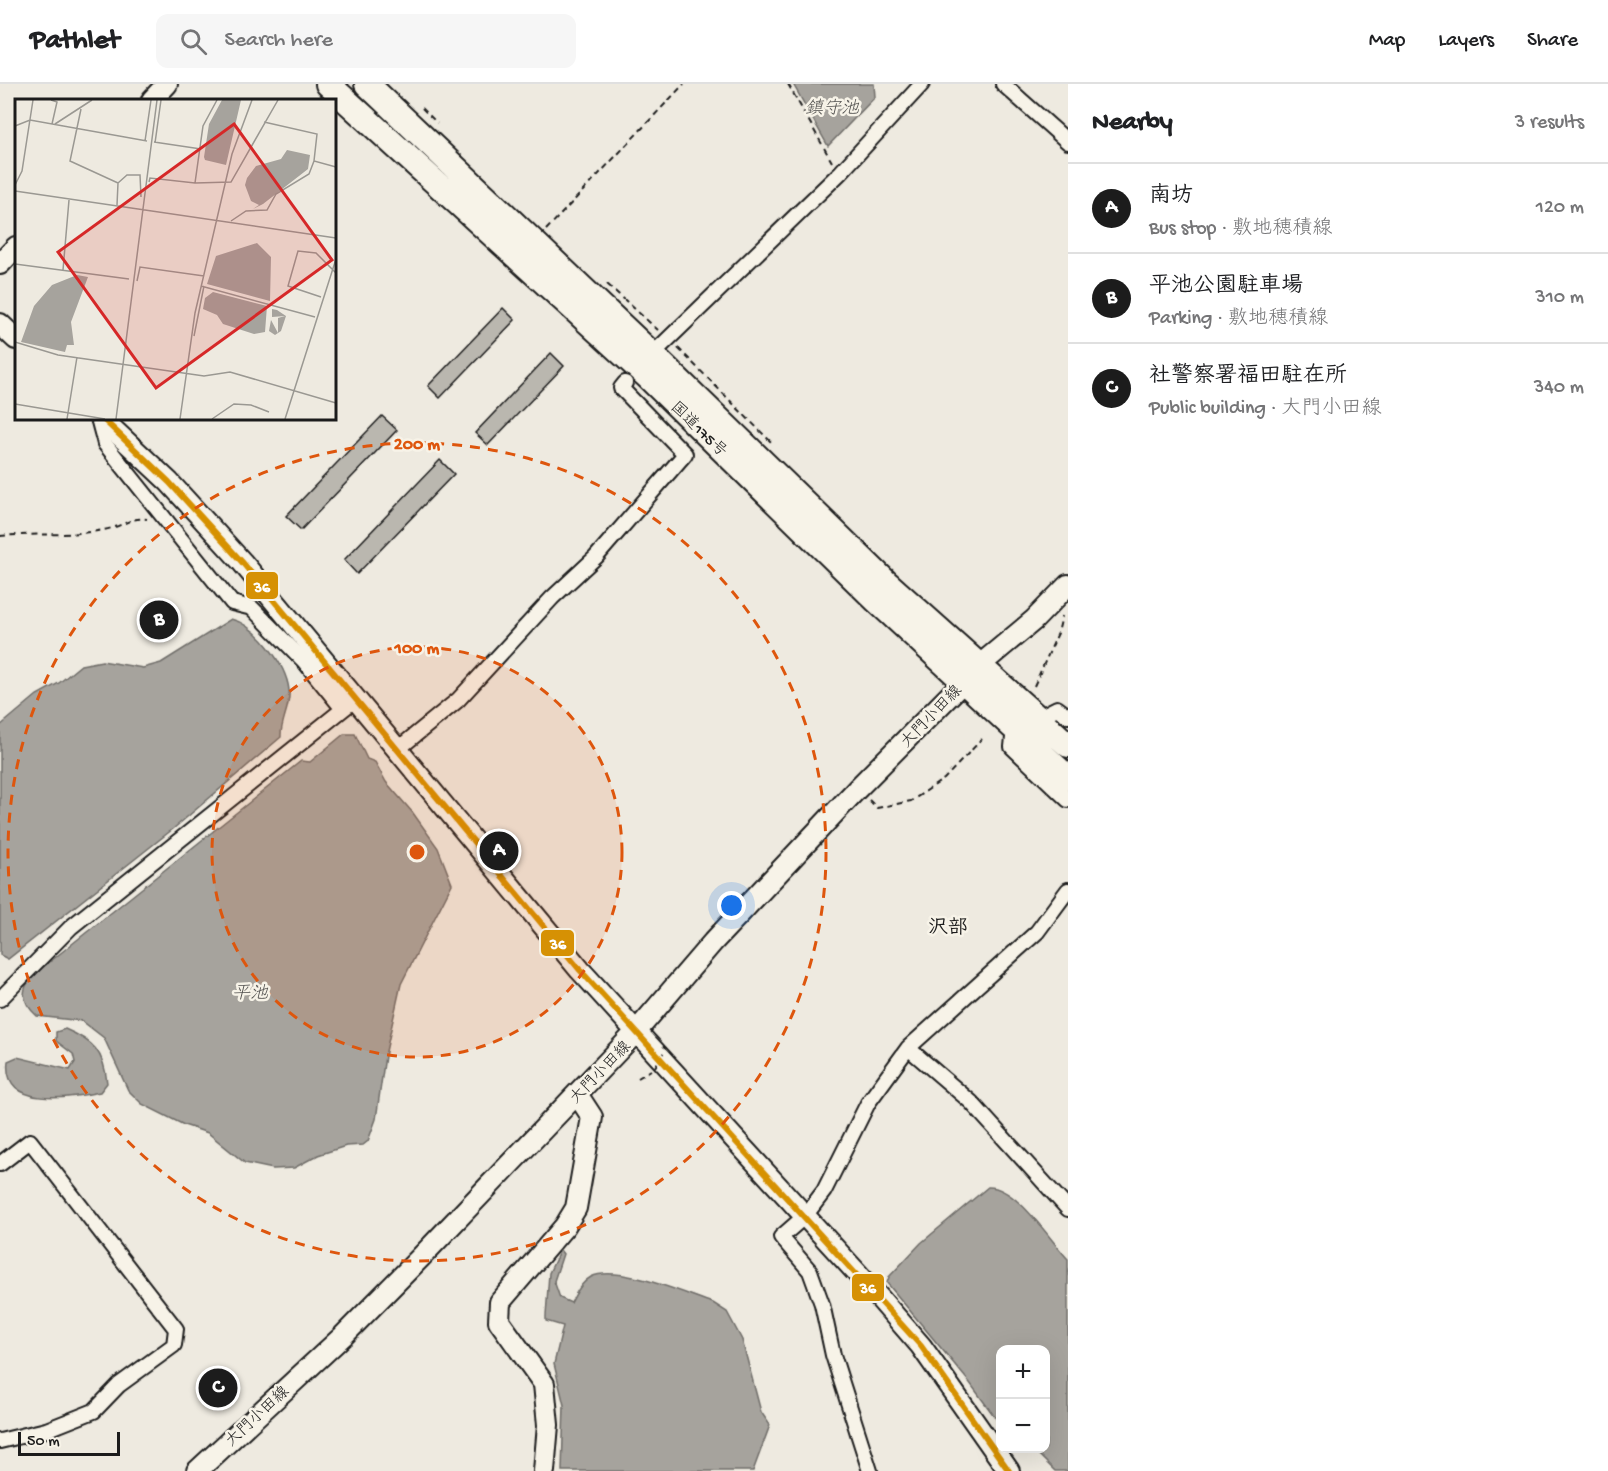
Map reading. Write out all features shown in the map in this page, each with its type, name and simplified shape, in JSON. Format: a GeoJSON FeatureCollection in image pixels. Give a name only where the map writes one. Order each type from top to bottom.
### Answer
{"type":"FeatureCollection","features":[{"type":"Feature","properties":{"kind":"highway","name":"国道175号"},"geometry":{"type":"LineString","coordinates":[[328,84],[648,377],[962,682],[1068,778]]}},
{"type":"Feature","properties":{"kind":"highway","name":"国道175号"},"geometry":{"type":"LineString","coordinates":[[366,84],[661,363],[888,584],[1068,745]]}},
{"type":"Feature","properties":{"kind":"main road"},"geometry":{"type":"LineString","coordinates":[[153,99],[167,84]]}},
{"type":"Feature","properties":{"kind":"main road"},"geometry":{"type":"LineString","coordinates":[[0,264],[15,248]]}},
{"type":"Feature","properties":{"kind":"main road"},"geometry":{"type":"LineString","coordinates":[[0,324],[15,338]]}},
{"type":"Feature","properties":{"kind":"main road"},"geometry":{"type":"LineString","coordinates":[[101,420],[169,483],[242,562],[350,704],[398,749],[635,1033],[805,1216],[921,1346],[1009,1471]]}},
{"type":"Feature","properties":{"kind":"main road","name":"大門小田線"},"geometry":{"type":"LineString","coordinates":[[197,1471],[343,1336],[635,1033],[713,942],[857,789],[962,682],[1034,620],[1068,585]]}},
{"type":"Feature","properties":{"kind":"main road"},"geometry":{"type":"LineString","coordinates":[[544,1471],[548,1425],[544,1384],[499,1321],[500,1302],[565,1226],[576,1208],[592,1117],[576,1094]]}},
{"type":"Feature","properties":{"kind":"street"},"geometry":{"type":"LineString","coordinates":[[661,346],[841,172],[922,84]]}},
{"type":"Feature","properties":{"kind":"street"},"geometry":{"type":"LineString","coordinates":[[1003,84],[1068,142]]}},
{"type":"Feature","properties":{"kind":"street"},"geometry":{"type":"LineString","coordinates":[[398,749],[458,700],[552,598],[596,557],[685,453],[621,388],[625,383]]}},
{"type":"Feature","properties":{"kind":"street"},"geometry":{"type":"LineString","coordinates":[[0,999],[71,927],[350,704],[252,608],[232,603],[105,444],[99,420]]}},
{"type":"Feature","properties":{"kind":"street"},"geometry":{"type":"LineString","coordinates":[[1039,717],[1057,708],[1068,716]]}},
{"type":"Feature","properties":{"kind":"street"},"geometry":{"type":"LineString","coordinates":[[1014,728],[1012,747],[1068,800]]}},
{"type":"Feature","properties":{"kind":"street"},"geometry":{"type":"LineString","coordinates":[[870,1471],[833,1355],[816,1285],[810,1272],[781,1237],[805,1216],[824,1191],[868,1102],[908,1048],[1037,932],[1068,890]]}},
{"type":"Feature","properties":{"kind":"street"},"geometry":{"type":"LineString","coordinates":[[908,1048],[971,1102],[1068,1208]]}},
{"type":"Feature","properties":{"kind":"street"},"geometry":{"type":"LineString","coordinates":[[0,1164],[30,1141],[176,1329],[174,1344],[119,1385],[94,1411],[46,1430],[0,1441]]}},
{"type":"Feature","properties":{"kind":"path"},"geometry":{"type":"LineString","coordinates":[[546,230],[684,84]]}},
{"type":"Feature","properties":{"kind":"path"},"geometry":{"type":"LineString","coordinates":[[788,84],[827,157],[841,172]]}},
{"type":"Feature","properties":{"kind":"path"},"geometry":{"type":"LineString","coordinates":[[0,536],[87,533],[115,528],[135,517],[168,524]]}},
{"type":"Feature","properties":{"kind":"path"},"geometry":{"type":"LineString","coordinates":[[1034,686],[1058,633],[1063,613]]}},
{"type":"Feature","properties":{"kind":"path"},"geometry":{"type":"LineString","coordinates":[[857,789],[877,808],[911,801],[944,779],[982,739]]}},
{"type":"Feature","properties":{"kind":"path"},"geometry":{"type":"LineString","coordinates":[[638,1078],[655,1067],[666,1048],[663,1046]]}},
{"type":"Feature","properties":{"kind":"water","name":"鎮守池"},"geometry":{"type":"Polygon","coordinates":[[[793,84],[874,84],[875,97],[828,146],[793,84]]]}},
{"type":"Feature","properties":{"kind":"water"},"geometry":{"type":"Polygon","coordinates":[[[231,619],[241,623],[260,637],[276,658],[287,680],[289,696],[281,737],[173,829],[8,959],[0,955],[0,726],[37,695],[59,683],[81,665],[102,661],[143,668],[161,663],[231,619]]]}},
{"type":"Feature","properties":{"kind":"water","name":"平池"},"geometry":{"type":"Polygon","coordinates":[[[344,734],[355,734],[367,759],[375,762],[386,782],[413,813],[438,848],[452,884],[401,984],[385,1056],[376,1119],[368,1141],[363,1145],[346,1146],[318,1155],[294,1168],[273,1169],[245,1163],[208,1133],[184,1125],[142,1104],[128,1090],[104,1038],[82,1021],[37,1016],[28,1006],[25,990],[34,976],[57,956],[301,761],[310,762],[344,734]]]}},
{"type":"Feature","properties":{"kind":"water"},"geometry":{"type":"Polygon","coordinates":[[[65,1029],[90,1043],[100,1055],[107,1083],[100,1092],[57,1098],[27,1094],[16,1087],[9,1077],[8,1061],[17,1057],[70,1070],[75,1062],[73,1054],[56,1041],[56,1032],[65,1029]]]}},
{"type":"Feature","properties":{"kind":"water"},"geometry":{"type":"Polygon","coordinates":[[[988,1187],[999,1189],[1021,1204],[1068,1259],[1068,1471],[1055,1471],[1037,1453],[1050,1453],[1050,1345],[996,1345],[996,1419],[970,1383],[887,1283],[889,1277],[921,1243],[988,1187]]]}},
{"type":"Feature","properties":{"kind":"water"},"geometry":{"type":"Polygon","coordinates":[[[560,1250],[563,1254],[554,1281],[560,1298],[571,1303],[587,1279],[603,1274],[618,1274],[669,1287],[713,1303],[727,1312],[742,1340],[761,1412],[770,1425],[753,1471],[562,1471],[564,1405],[554,1364],[563,1326],[546,1321],[549,1273],[560,1250]]]}},
{"type":"Feature","properties":{"kind":"building"},"geometry":{"type":"Polygon","coordinates":[[[503,308],[515,320],[440,398],[428,386],[503,308]]]}},
{"type":"Feature","properties":{"kind":"building"},"geometry":{"type":"Polygon","coordinates":[[[551,353],[564,366],[488,445],[475,433],[551,353]]]}},
{"type":"Feature","properties":{"kind":"building"},"geometry":{"type":"Polygon","coordinates":[[[382,416],[397,430],[301,530],[286,516],[382,416]]]}},
{"type":"Feature","properties":{"kind":"building"},"geometry":{"type":"Polygon","coordinates":[[[440,460],[454,474],[357,574],[344,560],[440,460]]]}},
{"type":"Feature","properties":{"kind":"transit line","name":"36"},"geometry":{"type":"LineString","coordinates":[[104,420],[169,482],[242,562],[580,970],[921,1346],[1009,1471]]}},
{"type":"Feature","properties":{"kind":"place","name":"平池公園駐車場"},"geometry":{"type":"Point","coordinates":[159,620]}},
{"type":"Feature","properties":{"kind":"place","name":"南坊"},"geometry":{"type":"Point","coordinates":[499,851]}},
{"type":"Feature","properties":{"kind":"place","name":"社警察署福田駐在所"},"geometry":{"type":"Point","coordinates":[218,1388]}},
{"type":"Feature","properties":{"kind":"district","name":"沢部"},"geometry":{"type":"Point","coordinates":[948,926]}}]}
